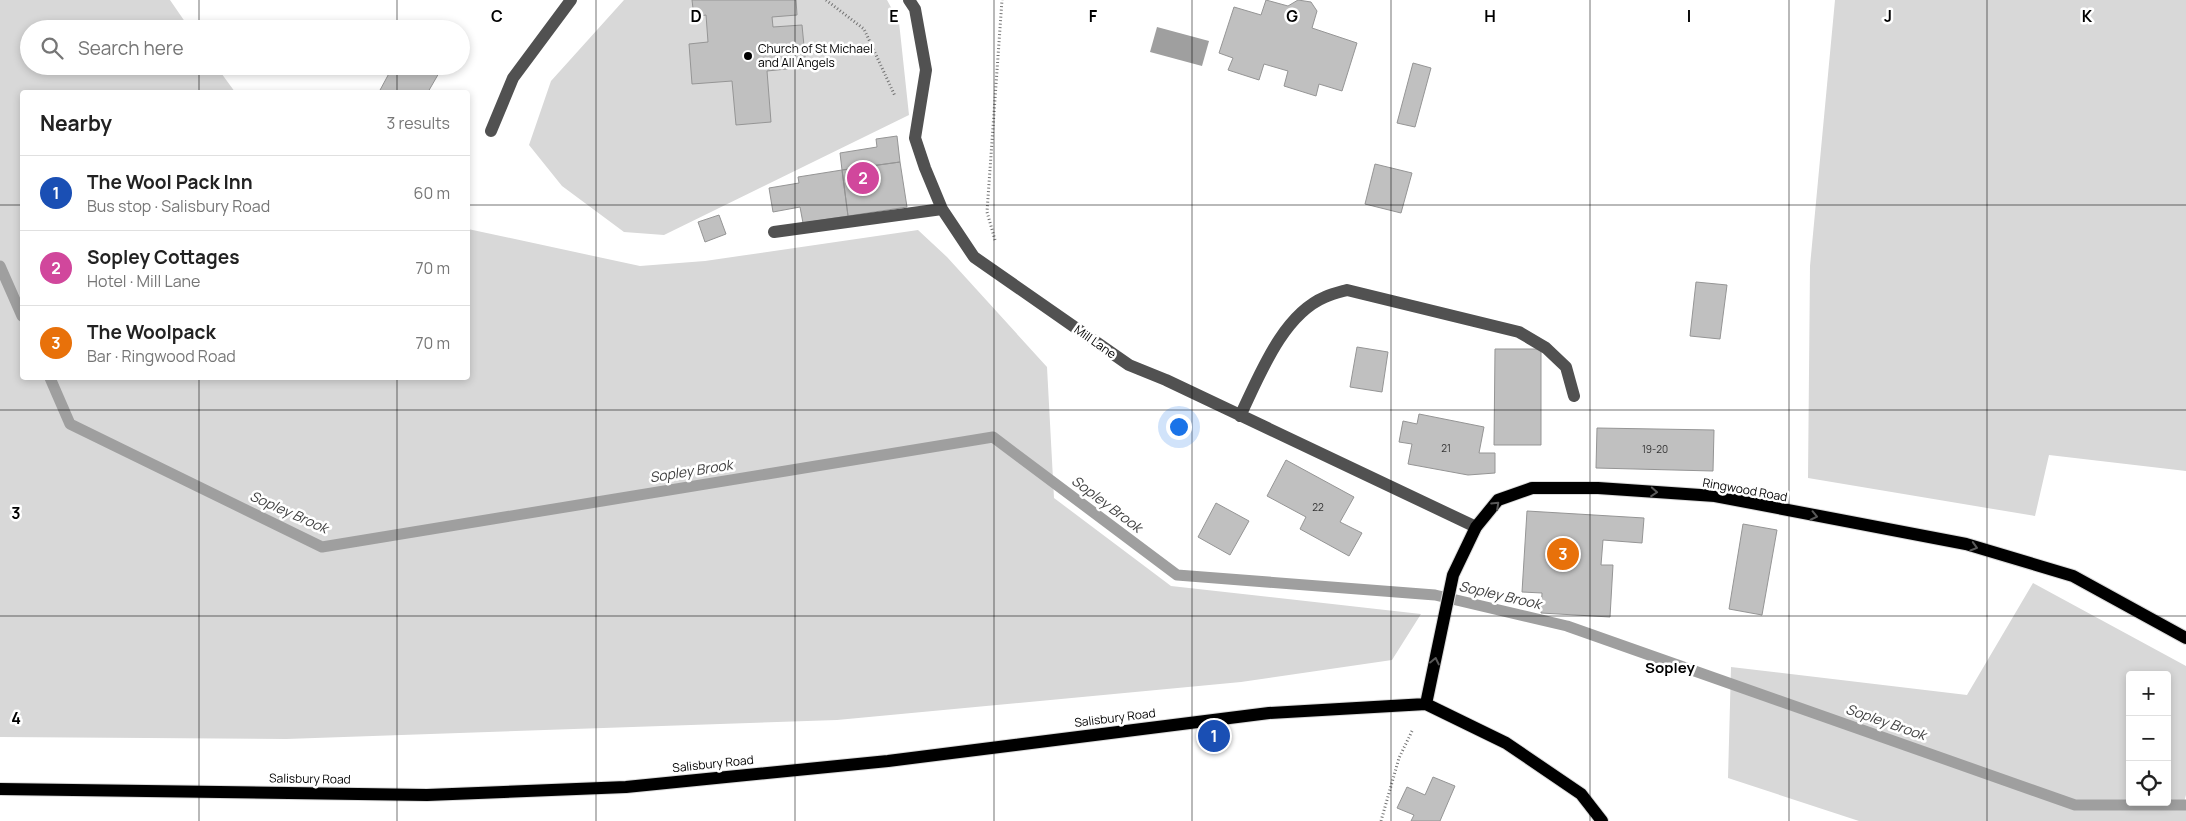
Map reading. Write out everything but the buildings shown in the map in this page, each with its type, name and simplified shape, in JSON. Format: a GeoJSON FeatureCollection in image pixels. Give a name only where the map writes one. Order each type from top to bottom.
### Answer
{"type":"FeatureCollection","features":[{"type":"Feature","properties":{"kind":"main road","name":"Ringwood Road"},"geometry":{"type":"LineString","coordinates":[[1426,704],[1453,575],[1476,527],[1498,500],[1532,488],[1598,488],[1715,496],[1825,519],[1966,544],[2073,576],[2186,638]]}},
{"type":"Feature","properties":{"kind":"main road","name":"Salisbury Road"},"geometry":{"type":"LineString","coordinates":[[0,789],[427,795],[626,787],[888,760],[1269,713],[1426,704]]}},
{"type":"Feature","properties":{"kind":"main road"},"geometry":{"type":"LineString","coordinates":[[1426,704],[1506,743],[1581,794],[1602,821]]}},
{"type":"Feature","properties":{"kind":"street"},"geometry":{"type":"LineString","coordinates":[[491,131],[513,78],[571,0]]}},
{"type":"Feature","properties":{"kind":"street","name":"Mill Lane"},"geometry":{"type":"LineString","coordinates":[[909,0],[915,9],[926,70],[915,138],[942,209],[974,257],[1129,366],[1166,380],[1476,527]]}},
{"type":"Feature","properties":{"kind":"street"},"geometry":{"type":"LineString","coordinates":[[774,232],[942,209]]}},
{"type":"Feature","properties":{"kind":"street"},"geometry":{"type":"LineString","coordinates":[[1240,416],[1274,347],[1301,313],[1324,297],[1347,290],[1519,332],[1546,348],[1566,367],[1574,396]]}},
{"type":"Feature","properties":{"kind":"path"},"geometry":{"type":"LineString","coordinates":[[826,0],[864,29],[915,138]]}},
{"type":"Feature","properties":{"kind":"path"},"geometry":{"type":"LineString","coordinates":[[1002,0],[987,212],[1006,280]]}},
{"type":"Feature","properties":{"kind":"path"},"geometry":{"type":"LineString","coordinates":[[1381,821],[1399,758],[1426,704]]}},
{"type":"Feature","properties":{"kind":"shaded area"},"geometry":{"type":"Polygon","coordinates":[[[0,0],[170,0],[184,20],[20,20],[20,75],[223,75],[234,90],[20,90],[20,380],[470,380],[470,229],[640,266],[705,261],[918,230],[947,257],[1047,367],[1054,498],[1171,586],[1421,614],[1392,660],[1241,682],[837,720],[286,739],[0,737],[0,0]]]}},
{"type":"Feature","properties":{"kind":"shaded area"},"geometry":{"type":"Polygon","coordinates":[[[624,0],[887,0],[899,22],[909,115],[664,235],[624,232],[562,186],[529,145],[551,81],[624,0]]]}},
{"type":"Feature","properties":{"kind":"shaded area"},"geometry":{"type":"Polygon","coordinates":[[[1835,0],[2186,0],[2186,471],[2049,455],[2035,516],[1808,478],[1810,266],[1835,0]]]}},
{"type":"Feature","properties":{"kind":"shaded area"},"geometry":{"type":"Polygon","coordinates":[[[1157,27],[1209,41],[1202,66],[1150,52],[1157,27]]]}},
{"type":"Feature","properties":{"kind":"shaded area"},"geometry":{"type":"Polygon","coordinates":[[[2033,583],[2186,666],[2186,795],[2184,802],[2186,802],[2186,821],[1859,821],[1728,778],[1731,667],[1967,695],[2033,583]]]}},
{"type":"Feature","properties":{"kind":"waterway","name":"Sopley Brook"},"geometry":{"type":"LineString","coordinates":[[0,266],[20,311]]}},
{"type":"Feature","properties":{"kind":"waterway","name":"Sopley Brook"},"geometry":{"type":"LineString","coordinates":[[51,380],[70,424],[322,547],[993,437],[1177,575],[1435,595],[1567,626],[2075,805],[2186,805]]}},
{"type":"Feature","properties":{"kind":"place","name":"Church of St Michael and All Angels"},"geometry":{"type":"Point","coordinates":[748,56]}},
{"type":"Feature","properties":{"kind":"place","name":"Sopley Cottages"},"geometry":{"type":"Point","coordinates":[863,178]}},
{"type":"Feature","properties":{"kind":"place","name":"The Woolpack"},"geometry":{"type":"Point","coordinates":[1563,554]}},
{"type":"Feature","properties":{"kind":"place","name":"The Wool Pack Inn"},"geometry":{"type":"Point","coordinates":[1214,736]}},
{"type":"Feature","properties":{"kind":"district","name":"Sopley"},"geometry":{"type":"Point","coordinates":[1670,668]}}]}
